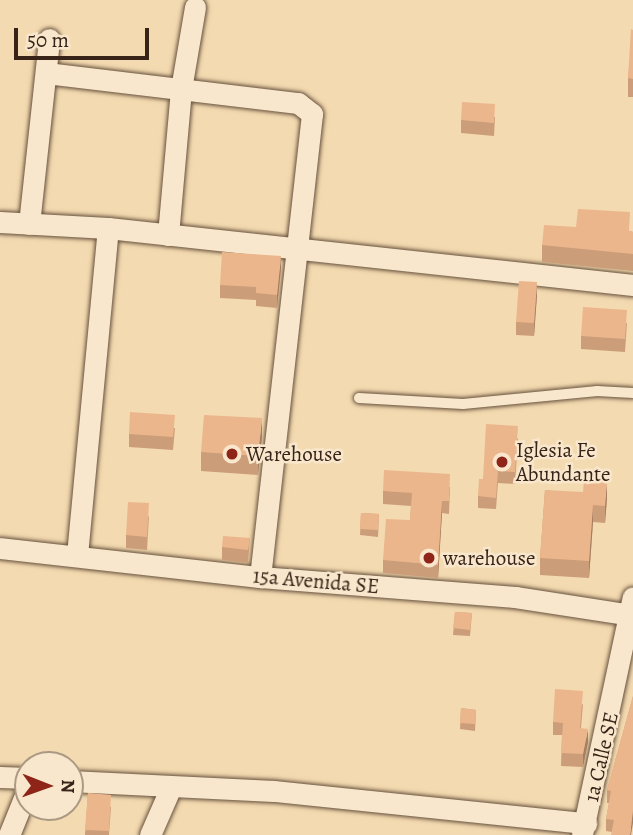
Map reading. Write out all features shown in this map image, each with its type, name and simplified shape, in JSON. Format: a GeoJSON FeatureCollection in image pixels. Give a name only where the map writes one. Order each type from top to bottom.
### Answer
{"type":"FeatureCollection","features":[{"type":"Feature","properties":{"kind":"street"},"geometry":{"type":"LineString","coordinates":[[169,235],[181,89],[195,7]]}},
{"type":"Feature","properties":{"kind":"street"},"geometry":{"type":"LineString","coordinates":[[29,224],[50,39]]}},
{"type":"Feature","properties":{"kind":"street"},"geometry":{"type":"LineString","coordinates":[[46,74],[298,103],[312,114],[260,577]]}},
{"type":"Feature","properties":{"kind":"street"},"geometry":{"type":"LineString","coordinates":[[0,222],[108,228],[298,251],[633,285]]}},
{"type":"Feature","properties":{"kind":"street"},"geometry":{"type":"LineString","coordinates":[[77,555],[108,228]]}},
{"type":"Feature","properties":{"kind":"street","name":"15a Avenida SE"},"geometry":{"type":"LineString","coordinates":[[0,548],[260,577],[632,606]]}},
{"type":"Feature","properties":{"kind":"street","name":"1a Calle SE"},"geometry":{"type":"LineString","coordinates":[[584,829],[630,639],[632,606]]}},
{"type":"Feature","properties":{"kind":"street"},"geometry":{"type":"LineString","coordinates":[[84,782],[447,805],[584,829]]}},
{"type":"Feature","properties":{"kind":"street"},"geometry":{"type":"LineString","coordinates":[[150,835],[171,787]]}},
{"type":"Feature","properties":{"kind":"lane"},"geometry":{"type":"LineString","coordinates":[[359,398],[463,404],[597,391],[633,393]]}},
{"type":"Feature","properties":{"kind":"building"},"geometry":{"type":"Polygon","coordinates":[[[631,29],[633,30],[633,79],[628,78],[631,29]]]}},
{"type":"Feature","properties":{"kind":"building"},"geometry":{"type":"Polygon","coordinates":[[[462,102],[495,104],[494,123],[461,120],[462,102]]]}},
{"type":"Feature","properties":{"kind":"building"},"geometry":{"type":"Polygon","coordinates":[[[578,209],[630,212],[629,231],[633,232],[633,254],[542,245],[544,225],[576,227],[578,209]]]}},
{"type":"Feature","properties":{"kind":"building"},"geometry":{"type":"Polygon","coordinates":[[[222,252],[281,256],[277,295],[256,293],[256,287],[220,285],[222,252]]]}},
{"type":"Feature","properties":{"kind":"building"},"geometry":{"type":"Polygon","coordinates":[[[519,281],[537,282],[534,323],[516,322],[519,281]]]}},
{"type":"Feature","properties":{"kind":"building"},"geometry":{"type":"Polygon","coordinates":[[[583,307],[627,310],[625,339],[581,336],[583,307]]]}},
{"type":"Feature","properties":{"kind":"building"},"geometry":{"type":"Polygon","coordinates":[[[130,412],[175,415],[173,437],[129,434],[130,412]]]}},
{"type":"Feature","properties":{"kind":"building"},"geometry":{"type":"Polygon","coordinates":[[[204,415],[262,418],[258,456],[201,452],[204,415]]]}},
{"type":"Feature","properties":{"kind":"building"},"geometry":{"type":"Polygon","coordinates":[[[486,424],[518,426],[515,472],[498,471],[496,498],[478,496],[479,479],[483,479],[486,424]]]}},
{"type":"Feature","properties":{"kind":"building"},"geometry":{"type":"Polygon","coordinates":[[[384,470],[450,474],[449,501],[442,501],[438,565],[383,560],[386,519],[410,520],[412,493],[383,491],[384,470]]]}},
{"type":"Feature","properties":{"kind":"building"},"geometry":{"type":"Polygon","coordinates":[[[584,479],[607,480],[605,506],[593,505],[589,561],[540,558],[545,490],[583,492],[584,479]]]}},
{"type":"Feature","properties":{"kind":"building"},"geometry":{"type":"Polygon","coordinates":[[[128,502],[149,503],[147,537],[126,535],[128,502]]]}},
{"type":"Feature","properties":{"kind":"building"},"geometry":{"type":"Polygon","coordinates":[[[361,513],[379,514],[378,530],[360,529],[361,513]]]}},
{"type":"Feature","properties":{"kind":"building"},"geometry":{"type":"Polygon","coordinates":[[[223,536],[250,538],[248,550],[222,547],[223,536]]]}},
{"type":"Feature","properties":{"kind":"building"},"geometry":{"type":"Polygon","coordinates":[[[455,612],[472,613],[470,630],[453,628],[455,612]]]}},
{"type":"Feature","properties":{"kind":"building"},"geometry":{"type":"Polygon","coordinates":[[[555,689],[583,691],[580,728],[588,729],[583,754],[561,753],[563,723],[553,722],[555,689]]]}},
{"type":"Feature","properties":{"kind":"building"},"geometry":{"type":"Polygon","coordinates":[[[633,696],[633,810],[630,835],[611,835],[614,820],[606,819],[611,791],[607,790],[633,696]]]}},
{"type":"Feature","properties":{"kind":"building"},"geometry":{"type":"Polygon","coordinates":[[[461,708],[476,710],[475,724],[460,723],[461,708]]]}},
{"type":"Feature","properties":{"kind":"building"},"geometry":{"type":"Polygon","coordinates":[[[88,793],[111,795],[109,831],[85,830],[88,793]]]}},
{"type":"Feature","properties":{"kind":"place","name":"Warehouse"},"geometry":{"type":"Point","coordinates":[232,454]}},
{"type":"Feature","properties":{"kind":"place","name":"Iglesia Fe Abundante"},"geometry":{"type":"Point","coordinates":[502,462]}},
{"type":"Feature","properties":{"kind":"place","name":"warehouse"},"geometry":{"type":"Point","coordinates":[429,558]}}]}
